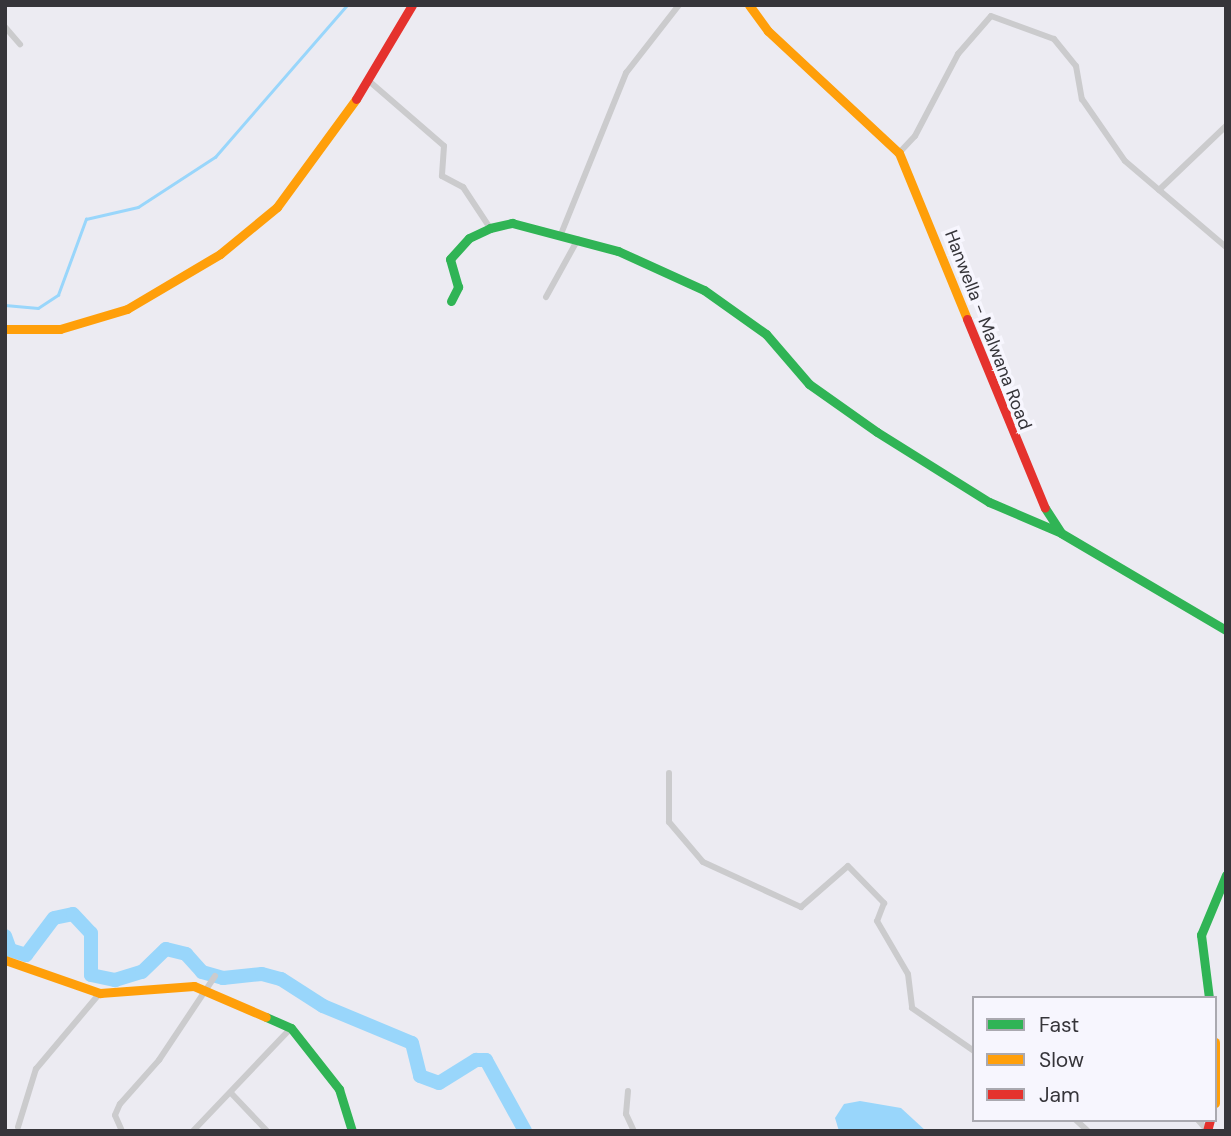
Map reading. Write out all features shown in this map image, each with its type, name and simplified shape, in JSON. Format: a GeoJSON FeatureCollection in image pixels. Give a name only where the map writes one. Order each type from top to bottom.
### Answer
{"type":"FeatureCollection","features":[{"type":"Feature","properties":{"kind":"street"},"geometry":{"type":"LineString","coordinates":[[5,329],[61,329],[127,309],[220,254],[277,207],[369,81],[412,5]]}},
{"type":"Feature","properties":{"kind":"street"},"geometry":{"type":"LineString","coordinates":[[561,234],[626,73],[679,5]]}},
{"type":"Feature","properties":{"kind":"street","name":"Hanwella - Malwana Road"},"geometry":{"type":"LineString","coordinates":[[749,5],[768,31],[899,153],[994,394],[1049,519],[1061,533],[1226,629]]}},
{"type":"Feature","properties":{"kind":"street"},"geometry":{"type":"LineString","coordinates":[[899,153],[915,136],[958,54],[991,16],[1054,39],[1076,66],[1082,99],[1125,161],[1226,247]]}},
{"type":"Feature","properties":{"kind":"street"},"geometry":{"type":"LineString","coordinates":[[5,27],[20,44]]}},
{"type":"Feature","properties":{"kind":"street"},"geometry":{"type":"LineString","coordinates":[[369,81],[444,146],[442,176],[463,187],[490,228]]}},
{"type":"Feature","properties":{"kind":"street"},"geometry":{"type":"LineString","coordinates":[[1159,190],[1226,126]]}},
{"type":"Feature","properties":{"kind":"street"},"geometry":{"type":"LineString","coordinates":[[451,301],[458,287],[450,259],[469,238],[490,228],[512,223],[578,239],[704,290],[766,334],[809,384],[877,432],[989,502],[1061,533]]}},
{"type":"Feature","properties":{"kind":"street"},"geometry":{"type":"LineString","coordinates":[[546,297],[578,239]]}},
{"type":"Feature","properties":{"kind":"street"},"geometry":{"type":"LineString","coordinates":[[669,773],[669,822],[703,862],[801,907],[848,866],[884,903],[877,921],[908,974],[912,1008],[972,1050]]}},
{"type":"Feature","properties":{"kind":"street"},"geometry":{"type":"LineString","coordinates":[[1209,996],[1201,935],[1226,875]]}},
{"type":"Feature","properties":{"kind":"street"},"geometry":{"type":"LineString","coordinates":[[5,960],[100,993],[148,986],[205,991],[291,1028],[339,1089],[352,1131]]}},
{"type":"Feature","properties":{"kind":"street"},"geometry":{"type":"LineString","coordinates":[[122,1131],[115,1115],[120,1104],[159,1060],[215,976]]}},
{"type":"Feature","properties":{"kind":"street"},"geometry":{"type":"LineString","coordinates":[[18,1127],[36,1069],[100,993]]}},
{"type":"Feature","properties":{"kind":"street"},"geometry":{"type":"LineString","coordinates":[[193,1131],[291,1028]]}},
{"type":"Feature","properties":{"kind":"street"},"geometry":{"type":"LineString","coordinates":[[628,1091],[626,1114],[634,1131]]}},
{"type":"Feature","properties":{"kind":"street"},"geometry":{"type":"LineString","coordinates":[[231,1093],[267,1131]]}},
{"type":"Feature","properties":{"kind":"water"},"geometry":{"type":"Polygon","coordinates":[[[860,1101],[901,1108],[926,1131],[839,1131],[835,1118],[844,1104],[860,1101]]]}},
{"type":"Feature","properties":{"kind":"waterway"},"geometry":{"type":"LineString","coordinates":[[5,305],[38,308],[58,295],[86,219],[138,207],[215,157],[347,5]]}},
{"type":"Feature","properties":{"kind":"waterway"},"geometry":{"type":"LineString","coordinates":[[5,936],[10,950],[26,955],[54,918],[73,914],[91,933],[91,975],[115,980],[142,972],[166,949],[186,954],[202,972],[223,978],[262,974],[281,979],[323,1006],[412,1043],[420,1076],[439,1083],[476,1060],[486,1060],[525,1131]]}},
{"type":"Feature","properties":{"kind":"traffic: fast"},"geometry":{"type":"LineString","coordinates":[[451,301],[458,287],[450,259],[469,238],[490,228],[512,223],[618,251],[704,290],[766,334],[809,384],[877,432],[989,502],[1059,532]]}},
{"type":"Feature","properties":{"kind":"traffic: fast"},"geometry":{"type":"LineString","coordinates":[[1045,508],[1061,533],[1226,630]]}},
{"type":"Feature","properties":{"kind":"traffic: fast"},"geometry":{"type":"LineString","coordinates":[[1209,996],[1201,935],[1226,875]]}},
{"type":"Feature","properties":{"kind":"traffic: fast"},"geometry":{"type":"LineString","coordinates":[[266,1017],[291,1028],[339,1089],[352,1131]]}},
{"type":"Feature","properties":{"kind":"traffic: slow"},"geometry":{"type":"LineString","coordinates":[[749,5],[768,31],[899,153],[967,319]]}},
{"type":"Feature","properties":{"kind":"traffic: slow"},"geometry":{"type":"LineString","coordinates":[[5,329],[60,329],[127,309],[220,254],[277,207],[356,99]]}},
{"type":"Feature","properties":{"kind":"traffic: slow"},"geometry":{"type":"LineString","coordinates":[[5,960],[100,993],[194,986],[266,1017]]}},
{"type":"Feature","properties":{"kind":"traffic: jam"},"geometry":{"type":"LineString","coordinates":[[356,99],[412,5]]}},
{"type":"Feature","properties":{"kind":"traffic: jam"},"geometry":{"type":"LineString","coordinates":[[967,319],[1045,508]]}},
{"type":"Feature","properties":{"kind":"traffic: jam"},"geometry":{"type":"LineString","coordinates":[[1207,1131],[1209,1122]]}}]}
